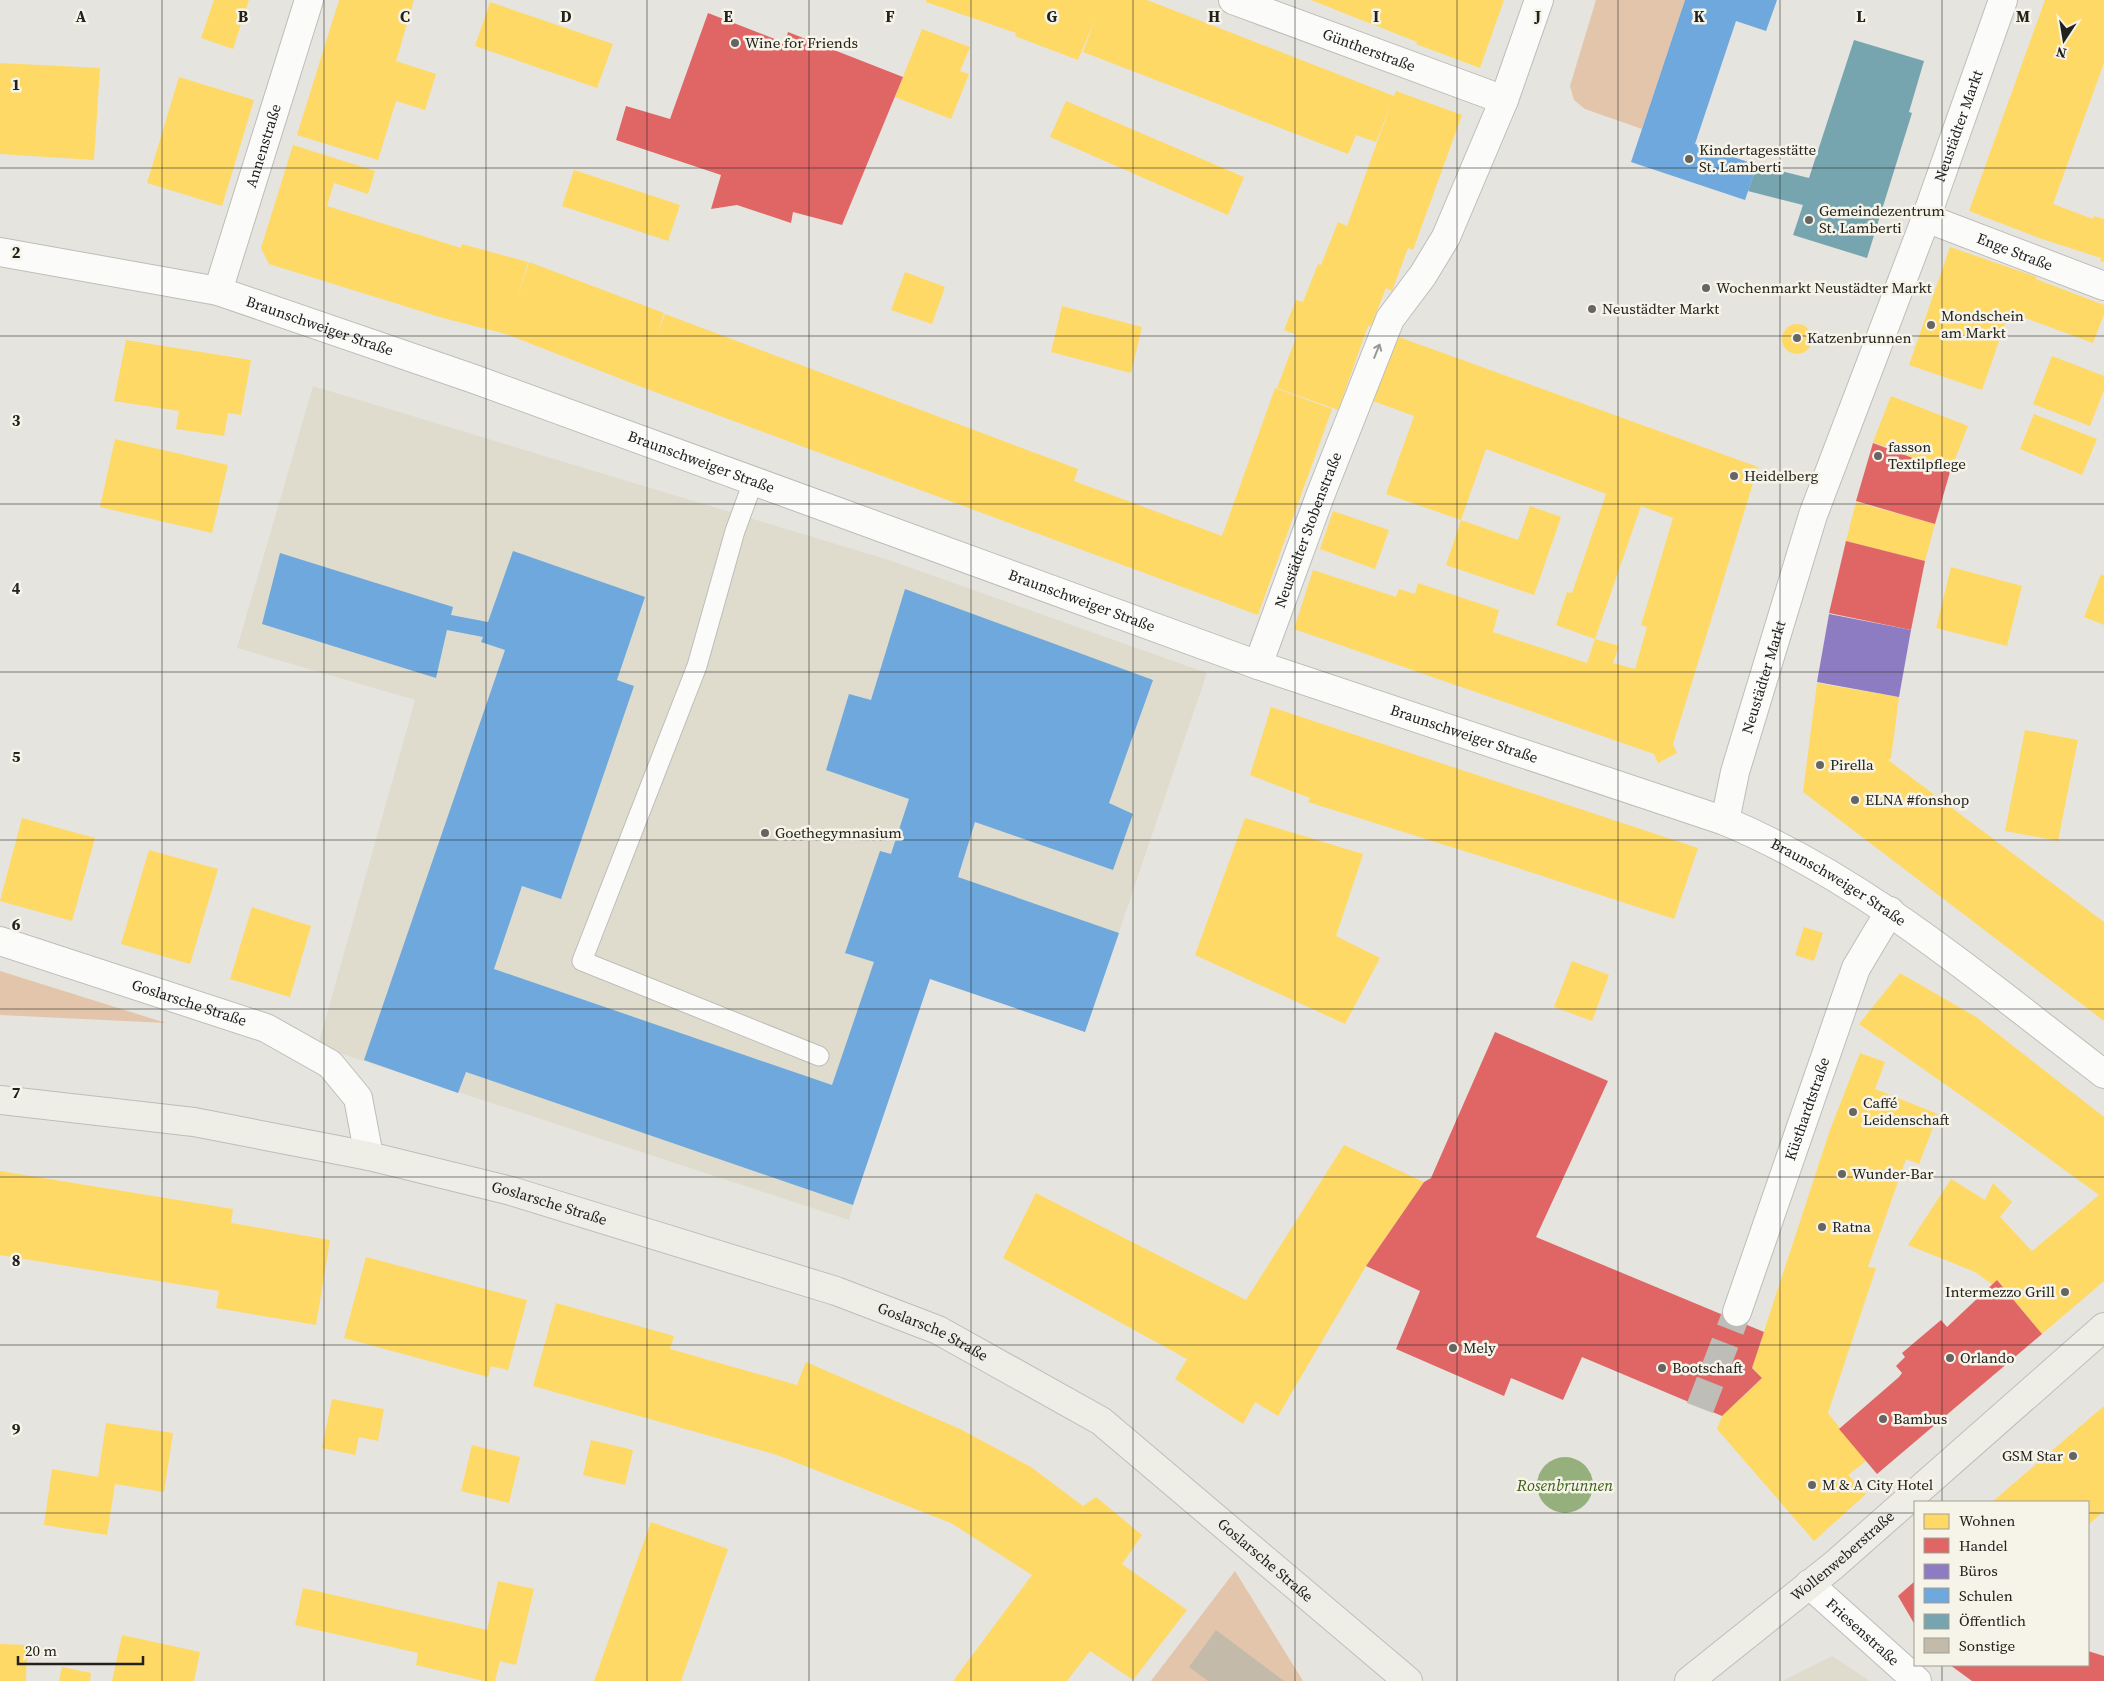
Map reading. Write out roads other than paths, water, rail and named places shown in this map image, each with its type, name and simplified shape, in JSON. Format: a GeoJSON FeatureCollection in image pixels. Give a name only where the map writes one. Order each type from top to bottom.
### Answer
{"type":"FeatureCollection","features":[{"type":"Feature","properties":{"kind":"main road","name":"Goslarsche Straße"},"geometry":{"type":"LineString","coordinates":[[0,1100],[194,1122],[368,1156],[511,1191],[836,1292],[938,1330],[1101,1421],[1408,1681]]}},
{"type":"Feature","properties":{"kind":"main road","name":"Wollenweberstraße"},"geometry":{"type":"LineString","coordinates":[[1689,1681],[1834,1565],[2104,1327]]}},
{"type":"Feature","properties":{"kind":"street","name":"Annenstraße"},"geometry":{"type":"LineString","coordinates":[[218,291],[309,0]]}},
{"type":"Feature","properties":{"kind":"street","name":"Güntherstraße"},"geometry":{"type":"LineString","coordinates":[[1233,0],[1504,100]]}},
{"type":"Feature","properties":{"kind":"street"},"geometry":{"type":"LineString","coordinates":[[1504,100],[1539,0]]}},
{"type":"Feature","properties":{"kind":"street","name":"Neustädter Markt"},"geometry":{"type":"LineString","coordinates":[[1724,821],[1735,772],[1813,515],[1926,218],[2003,0]]}},
{"type":"Feature","properties":{"kind":"street","name":"Neustädter Stobenstraße"},"geometry":{"type":"LineString","coordinates":[[1258,665],[1359,396],[1390,319],[1423,275],[1446,237],[1504,100]]}},
{"type":"Feature","properties":{"kind":"street","name":"Enge Straße"},"geometry":{"type":"LineString","coordinates":[[1926,218],[2104,286]]}},
{"type":"Feature","properties":{"kind":"street","name":"Braunschweiger Straße"},"geometry":{"type":"LineString","coordinates":[[0,252],[218,291],[474,379],[1258,665],[1724,821],[1763,837],[1803,858],[1890,911],[2104,1074]]}},
{"type":"Feature","properties":{"kind":"street","name":"Küsthardtstraße"},"geometry":{"type":"LineString","coordinates":[[1738,1312],[1856,968],[1890,911]]}},
{"type":"Feature","properties":{"kind":"street","name":"Goslarsche Straße"},"geometry":{"type":"LineString","coordinates":[[0,941],[266,1028],[330,1064],[358,1098],[368,1156]]}},
{"type":"Feature","properties":{"kind":"street","name":"Friesenstraße"},"geometry":{"type":"LineString","coordinates":[[1809,1584],[1917,1681]]}},
{"type":"Feature","properties":{"kind":"lane"},"geometry":{"type":"LineString","coordinates":[[753,482],[735,531],[696,666],[582,961],[818,1056]]}},
{"type":"Feature","properties":{"kind":"water","name":"Rosenbrunnen"},"geometry":{"type":"Polygon","coordinates":[[[1560,1457],[1570,1457],[1585,1465],[1591,1474],[1593,1485],[1591,1496],[1585,1505],[1570,1513],[1560,1513],[1549,1508],[1542,1501],[1537,1490],[1537,1480],[1542,1469],[1549,1462],[1560,1457]]]}},
{"type":"Feature","properties":{"kind":"tunnel"},"geometry":{"type":"LineString","coordinates":[[1700,1408],[1737,1312]]}},
{"type":"Feature","properties":{"kind":"place","name":"Wine for Friends"},"geometry":{"type":"Point","coordinates":[735,43]}},
{"type":"Feature","properties":{"kind":"place","name":"Kindertagesstätte St. Lamberti"},"geometry":{"type":"Point","coordinates":[1689,159]}},
{"type":"Feature","properties":{"kind":"place","name":"Gemeindezentrum St. Lamberti"},"geometry":{"type":"Point","coordinates":[1809,220]}},
{"type":"Feature","properties":{"kind":"place","name":"Wochenmarkt Neustädter Markt"},"geometry":{"type":"Point","coordinates":[1706,288]}},
{"type":"Feature","properties":{"kind":"place","name":"Neustädter Markt"},"geometry":{"type":"Point","coordinates":[1592,309]}},
{"type":"Feature","properties":{"kind":"place","name":"Mondschein am Markt"},"geometry":{"type":"Point","coordinates":[1931,325]}},
{"type":"Feature","properties":{"kind":"place","name":"Katzenbrunnen"},"geometry":{"type":"Point","coordinates":[1797,338]}},
{"type":"Feature","properties":{"kind":"place","name":"fasson Textilpflege"},"geometry":{"type":"Point","coordinates":[1878,456]}},
{"type":"Feature","properties":{"kind":"place","name":"Heidelberg"},"geometry":{"type":"Point","coordinates":[1734,476]}},
{"type":"Feature","properties":{"kind":"place","name":"Pirella"},"geometry":{"type":"Point","coordinates":[1820,765]}},
{"type":"Feature","properties":{"kind":"place","name":"ELNA #fonshop"},"geometry":{"type":"Point","coordinates":[1855,800]}},
{"type":"Feature","properties":{"kind":"place","name":"Goethegymnasium"},"geometry":{"type":"Point","coordinates":[765,833]}},
{"type":"Feature","properties":{"kind":"place","name":"Caffé Leidenschaft"},"geometry":{"type":"Point","coordinates":[1853,1112]}},
{"type":"Feature","properties":{"kind":"place","name":"Wunder-Bar"},"geometry":{"type":"Point","coordinates":[1842,1174]}},
{"type":"Feature","properties":{"kind":"place","name":"Ratna"},"geometry":{"type":"Point","coordinates":[1822,1227]}},
{"type":"Feature","properties":{"kind":"place","name":"Intermezzo Grill"},"geometry":{"type":"Point","coordinates":[2065,1292]}},
{"type":"Feature","properties":{"kind":"place","name":"Mely"},"geometry":{"type":"Point","coordinates":[1453,1348]}},
{"type":"Feature","properties":{"kind":"place","name":"Orlando"},"geometry":{"type":"Point","coordinates":[1950,1358]}},
{"type":"Feature","properties":{"kind":"place","name":"Bootschaft"},"geometry":{"type":"Point","coordinates":[1662,1368]}},
{"type":"Feature","properties":{"kind":"place","name":"Bambus"},"geometry":{"type":"Point","coordinates":[1883,1419]}},
{"type":"Feature","properties":{"kind":"place","name":"GSM Star"},"geometry":{"type":"Point","coordinates":[2073,1456]}},
{"type":"Feature","properties":{"kind":"place","name":"M & A City Hotel"},"geometry":{"type":"Point","coordinates":[1812,1485]}}]}
